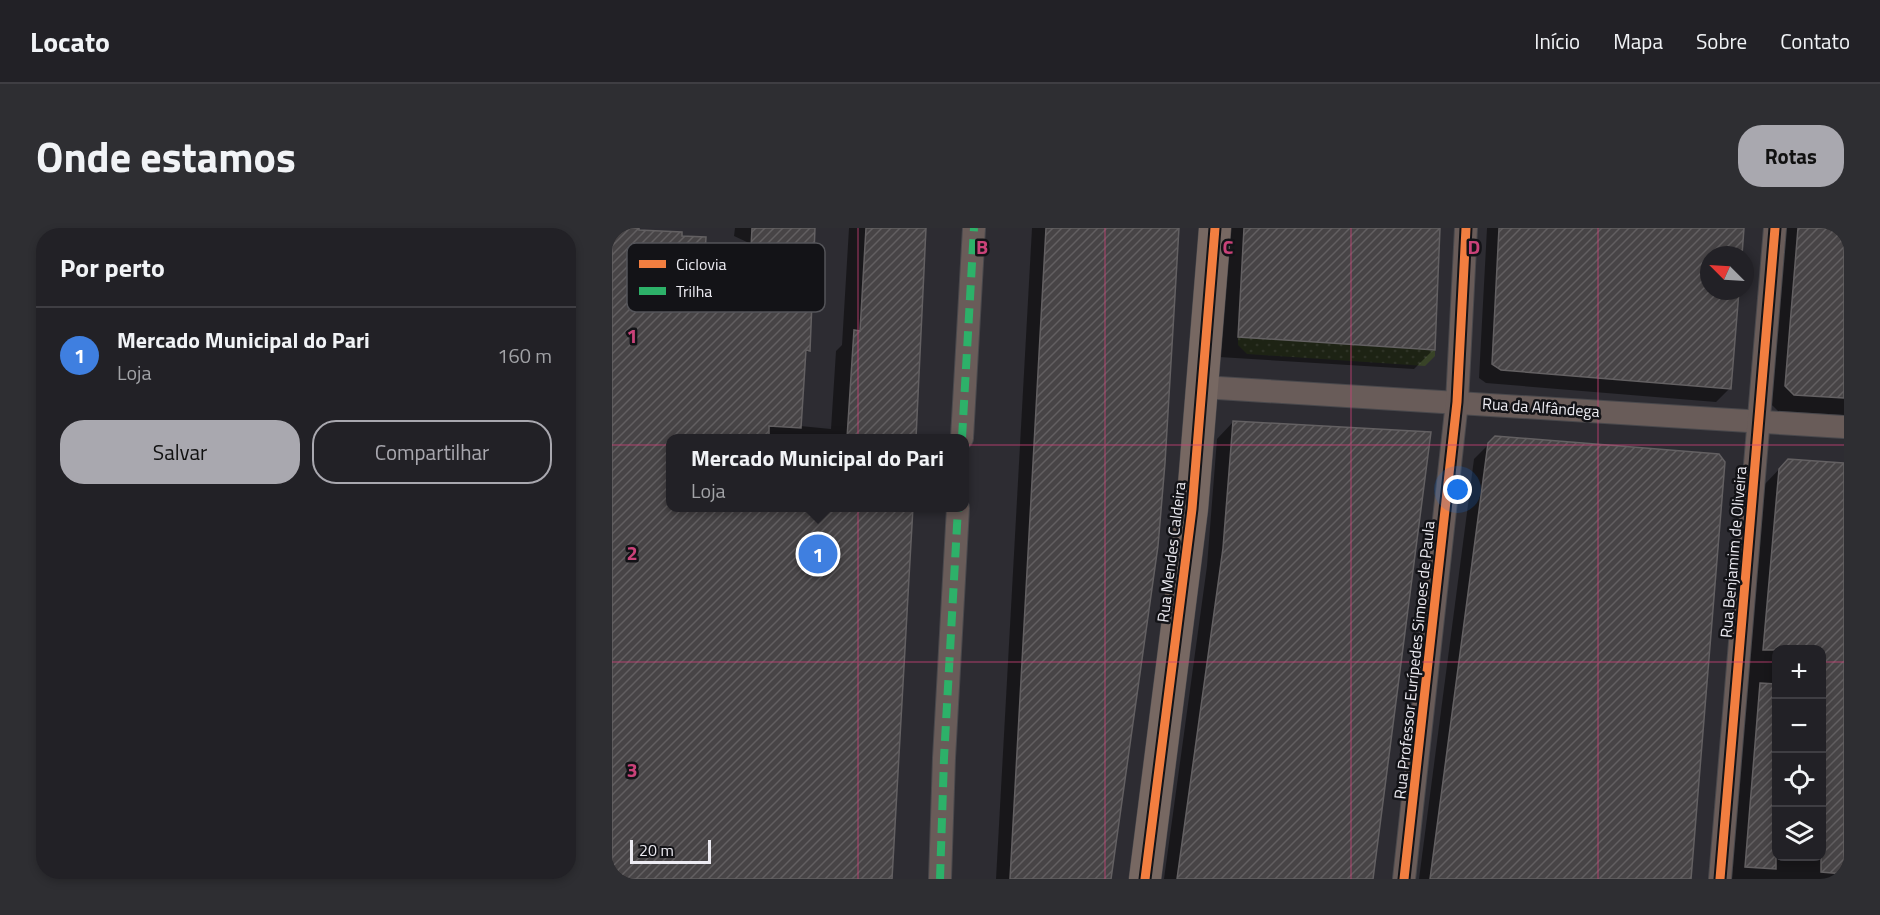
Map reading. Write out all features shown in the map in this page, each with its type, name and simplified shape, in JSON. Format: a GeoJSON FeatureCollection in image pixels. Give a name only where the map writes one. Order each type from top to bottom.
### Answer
{"type":"FeatureCollection","features":[{"type":"Feature","properties":{"kind":"street"},"geometry":{"type":"LineString","coordinates":[[962,434],[974,228]]}},
{"type":"Feature","properties":{"kind":"street","name":"Rua Mendes Caldeira"},"geometry":{"type":"LineString","coordinates":[[1144,879],[1192,509],[1215,228]]}},
{"type":"Feature","properties":{"kind":"street","name":"Rua Professor Eurípedes Simoes de Paula"},"geometry":{"type":"LineString","coordinates":[[1404,879],[1457,402],[1466,228]]}},
{"type":"Feature","properties":{"kind":"street","name":"Rua Benjamim de Oliveira"},"geometry":{"type":"LineString","coordinates":[[1720,879],[1775,228]]}},
{"type":"Feature","properties":{"kind":"street","name":"Rua da Alfândega"},"geometry":{"type":"LineString","coordinates":[[1202,387],[1844,427]]}},
{"type":"Feature","properties":{"kind":"street"},"geometry":{"type":"LineString","coordinates":[[940,879],[944,758],[958,512]]}},
{"type":"Feature","properties":{"kind":"green space"},"geometry":{"type":"Polygon","coordinates":[[[1238,337],[1435,349],[1435,356],[1425,366],[1247,354],[1238,345],[1238,337]]]}},
{"type":"Feature","properties":{"kind":"building"},"geometry":{"type":"Polygon","coordinates":[[[612,228],[639,228],[639,230],[682,232],[682,236],[706,237],[706,243],[627,243],[627,312],[812,312],[810,351],[806,350],[801,428],[769,426],[769,434],[666,434],[666,512],[913,512],[892,879],[612,879],[612,228]]]}},
{"type":"Feature","properties":{"kind":"building"},"geometry":{"type":"Polygon","coordinates":[[[752,228],[815,228],[814,243],[751,243],[752,228]]]}},
{"type":"Feature","properties":{"kind":"building"},"geometry":{"type":"Polygon","coordinates":[[[866,228],[926,228],[916,434],[847,434],[854,330],[860,331],[866,228]]]}},
{"type":"Feature","properties":{"kind":"building"},"geometry":{"type":"Polygon","coordinates":[[[1046,228],[1179,228],[1158,546],[1111,879],[1010,879],[1046,228]]]}},
{"type":"Feature","properties":{"kind":"building"},"geometry":{"type":"Polygon","coordinates":[[[1244,228],[1440,228],[1435,350],[1238,337],[1244,228]]]}},
{"type":"Feature","properties":{"kind":"building"},"geometry":{"type":"Polygon","coordinates":[[[1499,228],[1744,228],[1743,246],[1700,246],[1700,300],[1738,300],[1731,389],[1501,370],[1492,364],[1499,228]]]}},
{"type":"Feature","properties":{"kind":"building"},"geometry":{"type":"Polygon","coordinates":[[[1798,228],[1844,228],[1844,398],[1794,395],[1785,386],[1798,228]]]}},
{"type":"Feature","properties":{"kind":"building"},"geometry":{"type":"Polygon","coordinates":[[[1233,421],[1431,432],[1373,879],[1177,879],[1223,548],[1233,421]]]}},
{"type":"Feature","properties":{"kind":"building"},"geometry":{"type":"Polygon","coordinates":[[[1495,436],[1719,454],[1725,462],[1691,879],[1430,879],[1488,443],[1495,436]]]}},
{"type":"Feature","properties":{"kind":"building"},"geometry":{"type":"Polygon","coordinates":[[[1788,459],[1844,463],[1844,874],[1821,872],[1821,861],[1826,861],[1826,645],[1772,645],[1772,650],[1763,650],[1779,469],[1788,459]]]}},
{"type":"Feature","properties":{"kind":"building"},"geometry":{"type":"Polygon","coordinates":[[[1760,683],[1772,684],[1772,861],[1776,861],[1776,869],[1745,867],[1760,683]]]}},
{"type":"Feature","properties":{"kind":"marked path"},"geometry":{"type":"LineString","coordinates":[[962,434],[974,228]]}},
{"type":"Feature","properties":{"kind":"marked path"},"geometry":{"type":"LineString","coordinates":[[940,879],[944,758],[958,512]]}},
{"type":"Feature","properties":{"kind":"cycle path"},"geometry":{"type":"LineString","coordinates":[[1145,879],[1192,509],[1215,228]]}},
{"type":"Feature","properties":{"kind":"cycle path"},"geometry":{"type":"LineString","coordinates":[[1404,879],[1457,402],[1466,228]]}},
{"type":"Feature","properties":{"kind":"cycle path"},"geometry":{"type":"LineString","coordinates":[[1720,879],[1775,228]]}},
{"type":"Feature","properties":{"kind":"place","name":"Mercado Municipal do Pari"},"geometry":{"type":"Point","coordinates":[818,554]}}]}
